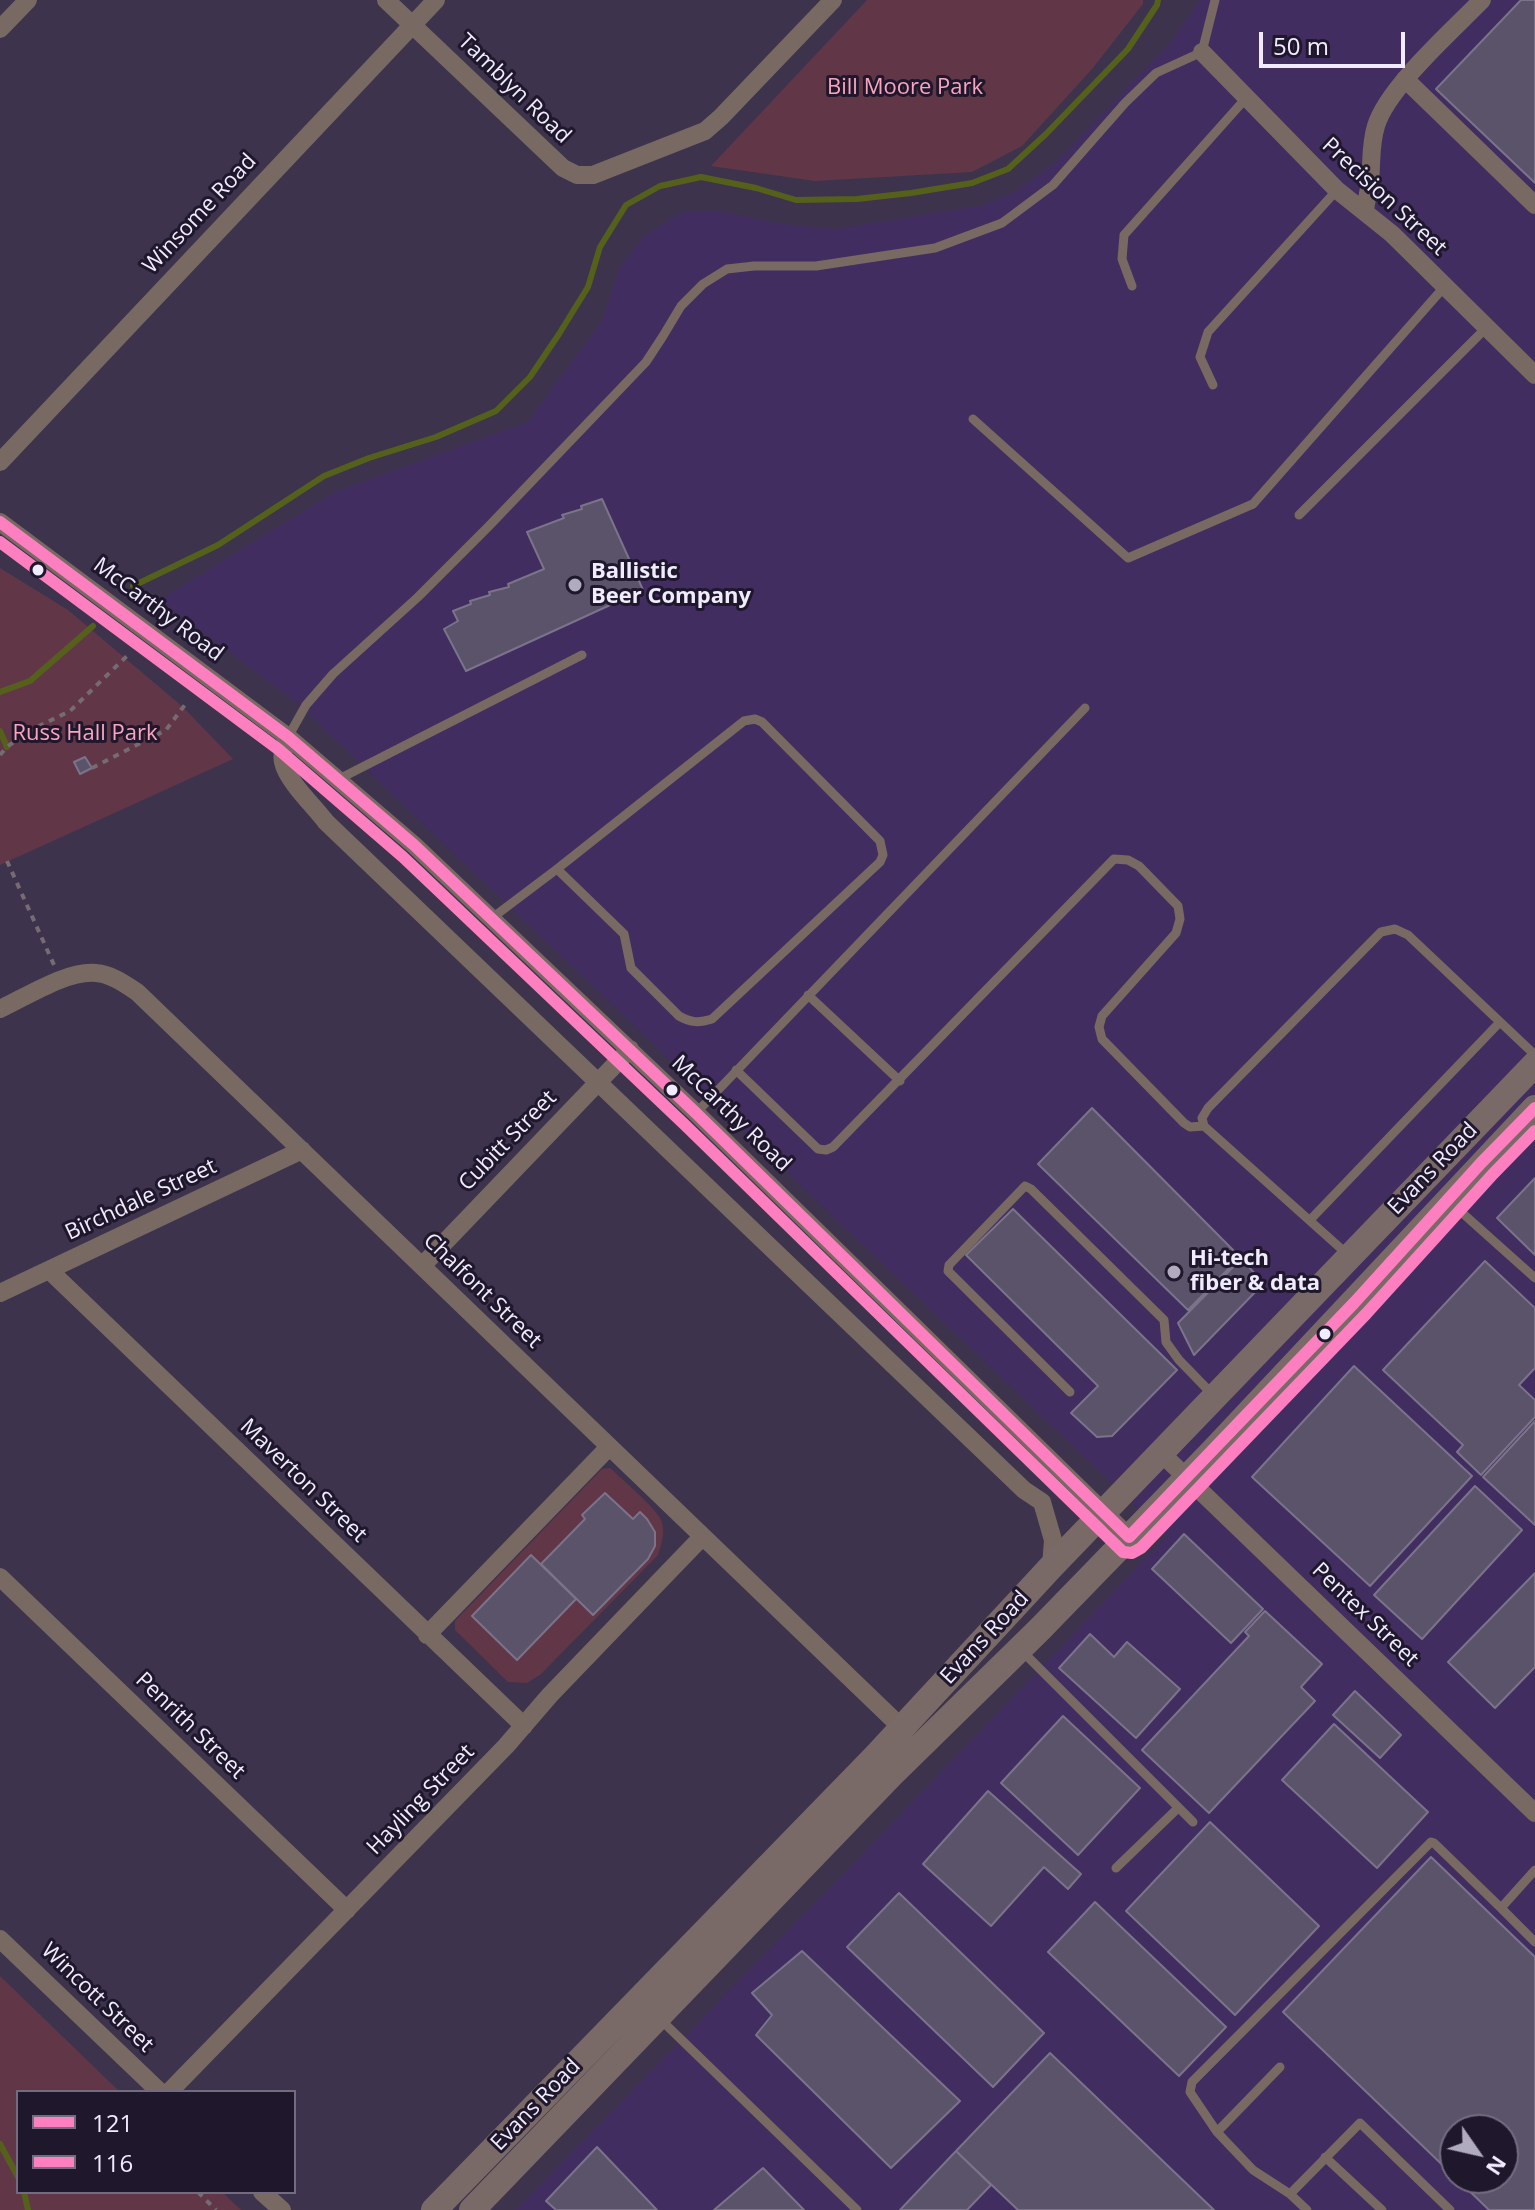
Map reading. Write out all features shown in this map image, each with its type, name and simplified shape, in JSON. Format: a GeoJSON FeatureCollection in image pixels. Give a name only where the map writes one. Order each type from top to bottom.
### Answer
{"type":"FeatureCollection","features":[{"type":"Feature","properties":{"kind":"main road","name":"Evans Road"},"geometry":{"type":"LineString","coordinates":[[434,2210],[902,1728],[1103,1512],[1535,1064]]}},
{"type":"Feature","properties":{"kind":"main road","name":"Evans Road"},"geometry":{"type":"LineString","coordinates":[[472,2210],[891,1775],[1020,1649],[1187,1478],[1535,1108]]}},
{"type":"Feature","properties":{"kind":"street"},"geometry":{"type":"LineString","coordinates":[[0,29],[28,0]]}},
{"type":"Feature","properties":{"kind":"street","name":"Tamblyn Road"},"geometry":{"type":"LineString","coordinates":[[386,0],[550,157],[577,175],[593,175],[705,131],[833,0]]}},
{"type":"Feature","properties":{"kind":"street","name":"Winsome Road"},"geometry":{"type":"LineString","coordinates":[[0,462],[436,0]]}},
{"type":"Feature","properties":{"kind":"street"},"geometry":{"type":"LineString","coordinates":[[1365,211],[1376,122],[1405,79],[1482,0]]}},
{"type":"Feature","properties":{"kind":"street","name":"Precision Street"},"geometry":{"type":"LineString","coordinates":[[1202,52],[1337,190],[1392,234],[1535,375]]}},
{"type":"Feature","properties":{"kind":"street"},"geometry":{"type":"LineString","coordinates":[[1405,79],[1535,205]]}},
{"type":"Feature","properties":{"kind":"street","name":"McCarthy Road"},"geometry":{"type":"LineString","coordinates":[[0,522],[288,737],[414,845],[630,1049],[1129,1537]]}},
{"type":"Feature","properties":{"kind":"street"},"geometry":{"type":"LineString","coordinates":[[288,737],[282,752],[288,775],[326,822],[1024,1490],[1042,1502],[1053,1540],[1051,1567]]}},
{"type":"Feature","properties":{"kind":"street","name":"Chalfont Street"},"geometry":{"type":"LineString","coordinates":[[0,1009],[78,975],[96,973],[125,984],[302,1150],[902,1728]]}},
{"type":"Feature","properties":{"kind":"street","name":"Cubitt Street"},"geometry":{"type":"LineString","coordinates":[[422,1266],[630,1049]]}},
{"type":"Feature","properties":{"kind":"street","name":"Birchdale Street"},"geometry":{"type":"LineString","coordinates":[[0,1293],[302,1150]]}},
{"type":"Feature","properties":{"kind":"street","name":"Maverton Street"},"geometry":{"type":"LineString","coordinates":[[49,1270],[524,1726]]}},
{"type":"Feature","properties":{"kind":"street"},"geometry":{"type":"LineString","coordinates":[[427,1635],[609,1447]]}},
{"type":"Feature","properties":{"kind":"street","name":"Pentex Street"},"geometry":{"type":"LineString","coordinates":[[1161,1453],[1535,1813]]}},
{"type":"Feature","properties":{"kind":"street","name":"Hayling Street"},"geometry":{"type":"LineString","coordinates":[[171,2090],[524,1726],[702,1537]]}},
{"type":"Feature","properties":{"kind":"street","name":"Penrith Street"},"geometry":{"type":"LineString","coordinates":[[0,1577],[347,1910]]}},
{"type":"Feature","properties":{"kind":"street","name":"Wincott Street"},"geometry":{"type":"LineString","coordinates":[[0,1939],[158,2090]]}},
{"type":"Feature","properties":{"kind":"street"},"geometry":{"type":"LineString","coordinates":[[264,2194],[282,2210]]}},
{"type":"Feature","properties":{"kind":"lane"},"geometry":{"type":"LineString","coordinates":[[288,737],[306,705],[333,674],[418,597],[646,362],[681,306],[703,284],[727,269],[816,266],[935,248],[1002,223],[1053,185],[1125,103],[1156,73],[1202,52],[1215,0]]}},
{"type":"Feature","properties":{"kind":"lane"},"geometry":{"type":"LineString","coordinates":[[1132,286],[1122,259],[1124,235],[1247,97]]}},
{"type":"Feature","properties":{"kind":"lane"},"geometry":{"type":"LineString","coordinates":[[1213,385],[1200,357],[1208,332],[1337,190]]}},
{"type":"Feature","properties":{"kind":"lane"},"geometry":{"type":"LineString","coordinates":[[973,419],[1128,558],[1253,504],[1445,286]]}},
{"type":"Feature","properties":{"kind":"lane"},"geometry":{"type":"LineString","coordinates":[[1299,515],[1487,327]]}},
{"type":"Feature","properties":{"kind":"lane"},"geometry":{"type":"LineString","coordinates":[[339,779],[582,655]]}},
{"type":"Feature","properties":{"kind":"lane"},"geometry":{"type":"LineString","coordinates":[[696,1113],[1085,708]]}},
{"type":"Feature","properties":{"kind":"lane"},"geometry":{"type":"LineString","coordinates":[[492,918],[744,721],[755,719],[762,722],[880,841],[883,855],[880,862],[712,1019],[699,1023],[679,1016],[631,968],[624,934],[557,869]]}},
{"type":"Feature","properties":{"kind":"lane"},"geometry":{"type":"LineString","coordinates":[[736,1070],[818,1149],[833,1147],[1114,859],[1128,860],[1139,866],[1178,906],[1180,919],[1176,933],[1102,1016],[1099,1027],[1102,1039],[1184,1123],[1190,1127],[1204,1126]]}},
{"type":"Feature","properties":{"kind":"lane"},"geometry":{"type":"LineString","coordinates":[[1350,1256],[1204,1126],[1202,1118],[1208,1108],[1381,932],[1395,929],[1408,935],[1535,1055]]}},
{"type":"Feature","properties":{"kind":"lane"},"geometry":{"type":"LineString","coordinates":[[808,995],[900,1081]]}},
{"type":"Feature","properties":{"kind":"lane"},"geometry":{"type":"LineString","coordinates":[[1310,1220],[1500,1022]]}},
{"type":"Feature","properties":{"kind":"lane"},"geometry":{"type":"LineString","coordinates":[[1070,1392],[948,1271],[949,1265],[1025,1186],[1164,1320],[1166,1342],[1215,1397]]}},
{"type":"Feature","properties":{"kind":"lane"},"geometry":{"type":"LineString","coordinates":[[1448,1200],[1535,1278]]}},
{"type":"Feature","properties":{"kind":"lane"},"geometry":{"type":"LineString","coordinates":[[1020,1649],[1193,1822]]}},
{"type":"Feature","properties":{"kind":"lane"},"geometry":{"type":"LineString","coordinates":[[1116,1868],[1178,1808]]}},
{"type":"Feature","properties":{"kind":"lane"},"geometry":{"type":"LineString","coordinates":[[1307,2210],[1290,2194],[1253,2170],[1217,2132],[1190,2092],[1192,2082],[1431,1842],[1535,1942]]}},
{"type":"Feature","properties":{"kind":"lane"},"geometry":{"type":"LineString","coordinates":[[1501,1908],[1535,1870]]}},
{"type":"Feature","properties":{"kind":"lane"},"geometry":{"type":"LineString","coordinates":[[658,2017],[857,2210]]}},
{"type":"Feature","properties":{"kind":"lane"},"geometry":{"type":"LineString","coordinates":[[1217,2132],[1280,2067]]}},
{"type":"Feature","properties":{"kind":"lane"},"geometry":{"type":"LineString","coordinates":[[1290,2194],[1360,2123],[1450,2210]]}},
{"type":"Feature","properties":{"kind":"lane"},"geometry":{"type":"LineString","coordinates":[[1325,2157],[1382,2210]]}},
{"type":"Feature","properties":{"kind":"path"},"geometry":{"type":"LineString","coordinates":[[0,755],[29,731],[70,711],[130,653]]}},
{"type":"Feature","properties":{"kind":"path"},"geometry":{"type":"LineString","coordinates":[[92,768],[166,730],[187,702]]}},
{"type":"Feature","properties":{"kind":"path"},"geometry":{"type":"LineString","coordinates":[[7,861],[61,980]]}},
{"type":"Feature","properties":{"kind":"path"},"geometry":{"type":"LineString","coordinates":[[200,2194],[216,2210]]}},
{"type":"Feature","properties":{"kind":"shaded area"},"geometry":{"type":"Polygon","coordinates":[[[1200,0],[1535,0],[1535,2210],[516,2210],[1167,1536],[296,702],[160,600],[335,492],[528,422],[602,321],[619,269],[644,236],[683,212],[720,211],[781,224],[837,229],[984,205],[1018,190],[1056,162],[1171,42],[1200,0]]]}},
{"type":"Feature","properties":{"kind":"green space","name":"Bill Moore Park"},"geometry":{"type":"Polygon","coordinates":[[[867,0],[1143,0],[1143,4],[1092,69],[1022,146],[972,172],[815,181],[711,166],[867,0]]]}},
{"type":"Feature","properties":{"kind":"green space","name":"Russ Hall Park"},"geometry":{"type":"Polygon","coordinates":[[[0,568],[68,610],[183,707],[233,759],[0,865],[0,568]]]}},
{"type":"Feature","properties":{"kind":"green space"},"geometry":{"type":"Polygon","coordinates":[[[610,1468],[660,1518],[663,1531],[658,1555],[540,1675],[527,1683],[508,1682],[455,1630],[455,1621],[602,1469],[610,1468]]]}},
{"type":"Feature","properties":{"kind":"green space"},"geometry":{"type":"Polygon","coordinates":[[[0,1976],[118,2090],[16,2090],[16,2194],[224,2194],[241,2210],[0,2210],[0,1976]]]}},
{"type":"Feature","properties":{"kind":"building"},"geometry":{"type":"Polygon","coordinates":[[[1521,0],[1535,0],[1535,183],[1436,89],[1521,0]]]}},
{"type":"Feature","properties":{"kind":"building","name":"Ballistic Beer Company"},"geometry":{"type":"Polygon","coordinates":[[[602,499],[643,590],[466,671],[444,629],[458,621],[453,611],[544,569],[527,532],[602,499]]]}},
{"type":"Feature","properties":{"kind":"building"},"geometry":{"type":"Polygon","coordinates":[[[85,757],[92,768],[80,774],[74,762],[85,757]]]}},
{"type":"Feature","properties":{"kind":"building"},"geometry":{"type":"Polygon","coordinates":[[[1092,1108],[1240,1257],[1188,1310],[1038,1164],[1092,1108]]]}},
{"type":"Feature","properties":{"kind":"building"},"geometry":{"type":"Polygon","coordinates":[[[1535,1178],[1535,1255],[1497,1218],[1535,1178]]]}},
{"type":"Feature","properties":{"kind":"building"},"geometry":{"type":"Polygon","coordinates":[[[1013,1209],[1177,1370],[1112,1436],[1097,1437],[1071,1413],[1098,1386],[966,1255],[1013,1209]]]}},
{"type":"Feature","properties":{"kind":"building"},"geometry":{"type":"Polygon","coordinates":[[[1241,1259],[1264,1283],[1194,1355],[1178,1323],[1241,1259]]]}},
{"type":"Feature","properties":{"kind":"building"},"geometry":{"type":"Polygon","coordinates":[[[1485,1261],[1535,1308],[1535,1368],[1519,1385],[1535,1400],[1535,1417],[1481,1475],[1457,1452],[1463,1445],[1383,1370],[1485,1261]]]}},
{"type":"Feature","properties":{"kind":"building"},"geometry":{"type":"Polygon","coordinates":[[[1354,1366],[1472,1476],[1370,1586],[1252,1477],[1354,1366]]]}},
{"type":"Feature","properties":{"kind":"building"},"geometry":{"type":"Polygon","coordinates":[[[1535,1421],[1535,1525],[1483,1477],[1535,1421]]]}},
{"type":"Feature","properties":{"kind":"building"},"geometry":{"type":"Polygon","coordinates":[[[1475,1486],[1522,1530],[1422,1639],[1374,1595],[1475,1486]]]}},
{"type":"Feature","properties":{"kind":"building"},"geometry":{"type":"Polygon","coordinates":[[[605,1493],[633,1519],[640,1512],[647,1519],[655,1532],[655,1546],[648,1559],[593,1615],[541,1564],[585,1519],[582,1515],[605,1493]]]}},
{"type":"Feature","properties":{"kind":"building"},"geometry":{"type":"Polygon","coordinates":[[[1184,1534],[1263,1609],[1231,1643],[1152,1569],[1184,1534]]]}},
{"type":"Feature","properties":{"kind":"building"},"geometry":{"type":"Polygon","coordinates":[[[531,1555],[576,1599],[517,1660],[472,1616],[531,1555]]]}},
{"type":"Feature","properties":{"kind":"building"},"geometry":{"type":"Polygon","coordinates":[[[1535,1573],[1535,1667],[1495,1708],[1448,1662],[1535,1573]]]}},
{"type":"Feature","properties":{"kind":"building"},"geometry":{"type":"Polygon","coordinates":[[[1265,1611],[1322,1664],[1301,1687],[1315,1701],[1209,1813],[1142,1750],[1249,1636],[1245,1632],[1265,1611]]]}},
{"type":"Feature","properties":{"kind":"building"},"geometry":{"type":"Polygon","coordinates":[[[1090,1634],[1114,1657],[1127,1642],[1180,1689],[1136,1738],[1059,1668],[1090,1634]]]}},
{"type":"Feature","properties":{"kind":"building"},"geometry":{"type":"Polygon","coordinates":[[[1355,1691],[1401,1735],[1380,1758],[1333,1715],[1355,1691]]]}},
{"type":"Feature","properties":{"kind":"building"},"geometry":{"type":"Polygon","coordinates":[[[1063,1716],[1140,1788],[1078,1855],[1001,1783],[1063,1716]]]}},
{"type":"Feature","properties":{"kind":"building"},"geometry":{"type":"Polygon","coordinates":[[[1334,1724],[1428,1812],[1377,1868],[1282,1780],[1334,1724]]]}},
{"type":"Feature","properties":{"kind":"building"},"geometry":{"type":"Polygon","coordinates":[[[988,1791],[1081,1874],[1068,1889],[1044,1867],[991,1926],[923,1864],[988,1791]]]}},
{"type":"Feature","properties":{"kind":"building"},"geometry":{"type":"Polygon","coordinates":[[[1210,1822],[1319,1926],[1235,2015],[1126,1911],[1210,1822]]]}},
{"type":"Feature","properties":{"kind":"building"},"geometry":{"type":"Polygon","coordinates":[[[1431,1857],[1535,1957],[1535,2210],[1489,2210],[1472,2194],[1519,2194],[1519,2114],[1439,2114],[1439,2162],[1283,2012],[1431,1857]]]}},
{"type":"Feature","properties":{"kind":"building"},"geometry":{"type":"Polygon","coordinates":[[[899,1893],[1044,2033],[993,2087],[847,1947],[899,1893]]]}},
{"type":"Feature","properties":{"kind":"building"},"geometry":{"type":"Polygon","coordinates":[[[1095,1902],[1226,2027],[1179,2076],[1048,1952],[1095,1902]]]}},
{"type":"Feature","properties":{"kind":"building"},"geometry":{"type":"Polygon","coordinates":[[[802,1951],[960,2101],[891,2168],[756,2035],[772,2015],[752,1993],[802,1951]]]}},
{"type":"Feature","properties":{"kind":"building"},"geometry":{"type":"Polygon","coordinates":[[[1050,2053],[1214,2210],[1018,2210],[956,2151],[1050,2053]]]}},
{"type":"Feature","properties":{"kind":"building"},"geometry":{"type":"Polygon","coordinates":[[[597,2147],[657,2210],[556,2210],[546,2201],[597,2147]]]}},
{"type":"Feature","properties":{"kind":"building"},"geometry":{"type":"Polygon","coordinates":[[[956,2151],[991,2185],[967,2210],[900,2210],[956,2151]]]}},
{"type":"Feature","properties":{"kind":"building"},"geometry":{"type":"Polygon","coordinates":[[[763,2168],[804,2210],[714,2210],[763,2168]]]}},
{"type":"Feature","properties":{"kind":"waterway"},"geometry":{"type":"LineString","coordinates":[[133,586],[218,545],[324,476],[436,437],[496,411],[530,377],[559,334],[588,287],[600,247],[626,205],[660,186],[701,177],[796,200],[857,199],[972,183],[1008,169],[1046,134],[1128,49],[1158,0]]}},
{"type":"Feature","properties":{"kind":"waterway"},"geometry":{"type":"LineString","coordinates":[[0,692],[30,681],[93,626]]}},
{"type":"Feature","properties":{"kind":"waterway"},"geometry":{"type":"LineString","coordinates":[[0,731],[7,747]]}},
{"type":"Feature","properties":{"kind":"waterway"},"geometry":{"type":"LineString","coordinates":[[0,2144],[16,2173]]}},
{"type":"Feature","properties":{"kind":"waterway"},"geometry":{"type":"LineString","coordinates":[[24,2194],[28,2210]]}},
{"type":"Feature","properties":{"kind":"transit line","name":"121"},"geometry":{"type":"LineString","coordinates":[[0,522],[288,737],[414,845],[696,1113],[1129,1537],[1354,1303],[1535,1108]]}},
{"type":"Feature","properties":{"kind":"transit line","name":"116"},"geometry":{"type":"LineString","coordinates":[[0,542],[278,749],[403,857],[685,1125],[1123,1552],[1132,1553],[1141,1548],[1366,1314],[1535,1131]]}},
{"type":"Feature","properties":{"kind":"place","name":"Ballistic Beer Company"},"geometry":{"type":"Point","coordinates":[575,585]}},
{"type":"Feature","properties":{"kind":"place","name":"Hi-tech fiber & data"},"geometry":{"type":"Point","coordinates":[1174,1272]}}]}
